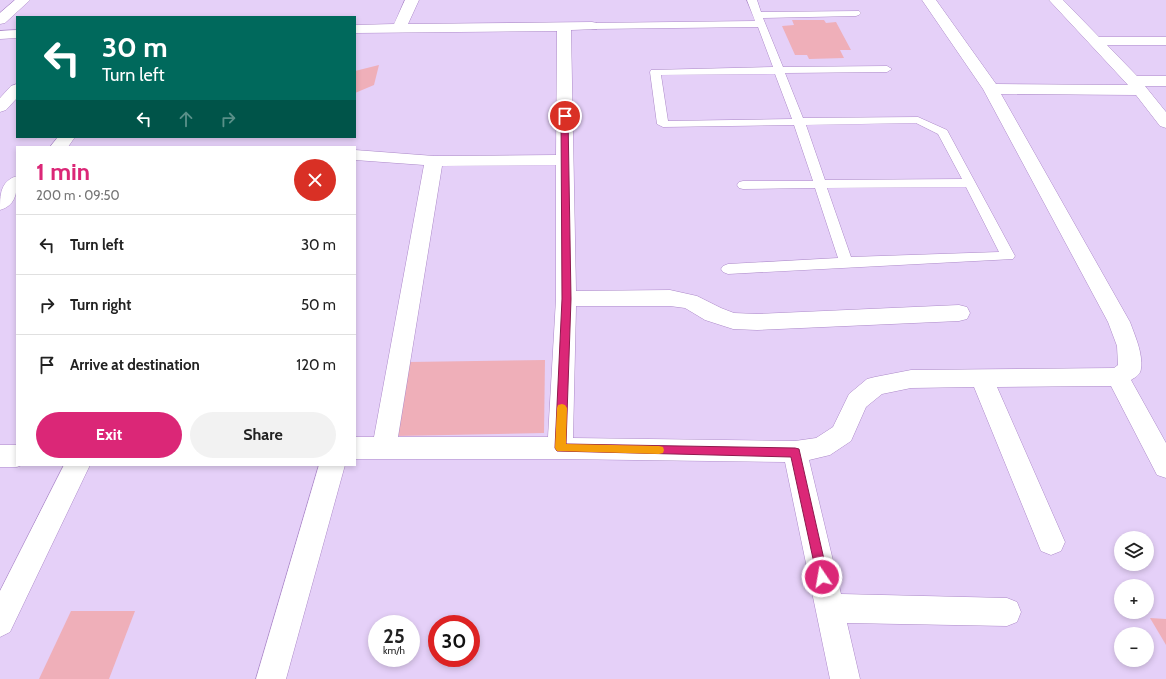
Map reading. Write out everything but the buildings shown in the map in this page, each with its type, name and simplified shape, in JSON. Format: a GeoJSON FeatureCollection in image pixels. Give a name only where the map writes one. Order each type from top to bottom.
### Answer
{"type":"FeatureCollection","features":[{"type":"Feature","properties":{"kind":"street"},"geometry":{"type":"LineString","coordinates":[[0,20],[23,0]]}},
{"type":"Feature","properties":{"kind":"street"},"geometry":{"type":"LineString","coordinates":[[399,28],[412,0]]}},
{"type":"Feature","properties":{"kind":"street"},"geometry":{"type":"LineString","coordinates":[[356,448],[560,448],[795,452],[821,448],[842,434],[857,401],[875,386],[911,379],[1118,377],[1130,369],[1128,346],[1119,322],[991,89],[929,0]]}},
{"type":"Feature","properties":{"kind":"street"},"geometry":{"type":"LineString","coordinates":[[1056,0],[1096,41],[1136,86],[1166,123]]}},
{"type":"Feature","properties":{"kind":"street"},"geometry":{"type":"LineString","coordinates":[[356,29],[592,26]]}},
{"type":"Feature","properties":{"kind":"street"},"geometry":{"type":"LineString","coordinates":[[560,448],[566,299],[564,27]]}},
{"type":"Feature","properties":{"kind":"street"},"geometry":{"type":"LineString","coordinates":[[0,35],[16,34]]}},
{"type":"Feature","properties":{"kind":"street"},"geometry":{"type":"LineString","coordinates":[[1096,41],[1166,41]]}},
{"type":"Feature","properties":{"kind":"street"},"geometry":{"type":"LineString","coordinates":[[991,89],[1136,86],[1166,81]]}},
{"type":"Feature","properties":{"kind":"street"},"geometry":{"type":"LineString","coordinates":[[0,107],[16,90]]}},
{"type":"Feature","properties":{"kind":"street"},"geometry":{"type":"LineString","coordinates":[[60,146],[66,138]]}},
{"type":"Feature","properties":{"kind":"street"},"geometry":{"type":"LineString","coordinates":[[356,155],[434,161],[565,160]]}},
{"type":"Feature","properties":{"kind":"street"},"geometry":{"type":"LineString","coordinates":[[384,448],[434,161]]}},
{"type":"Feature","properties":{"kind":"street"},"geometry":{"type":"LineString","coordinates":[[0,204],[16,183]]}},
{"type":"Feature","properties":{"kind":"street"},"geometry":{"type":"LineString","coordinates":[[566,299],[670,298],[690,301],[713,314],[733,321],[757,322],[959,313]]}},
{"type":"Feature","properties":{"kind":"street"},"geometry":{"type":"LineString","coordinates":[[1118,377],[1166,467]]}},
{"type":"Feature","properties":{"kind":"street"},"geometry":{"type":"LineString","coordinates":[[982,379],[1052,542]]}},
{"type":"Feature","properties":{"kind":"street"},"geometry":{"type":"LineString","coordinates":[[795,452],[845,679]]}},
{"type":"Feature","properties":{"kind":"street"},"geometry":{"type":"LineString","coordinates":[[0,456],[16,456]]}},
{"type":"Feature","properties":{"kind":"street"},"geometry":{"type":"LineString","coordinates":[[0,622],[77,466]]}},
{"type":"Feature","properties":{"kind":"street"},"geometry":{"type":"LineString","coordinates":[[271,679],[332,466]]}},
{"type":"Feature","properties":{"kind":"street"},"geometry":{"type":"LineString","coordinates":[[829,608],[1007,612]]}},
{"type":"Feature","properties":{"kind":"lane"},"geometry":{"type":"LineString","coordinates":[[752,0],[800,122],[846,262]]}},
{"type":"Feature","properties":{"kind":"lane"},"geometry":{"type":"LineString","coordinates":[[592,26],[760,19],[856,13]]}},
{"type":"Feature","properties":{"kind":"lane"},"geometry":{"type":"LineString","coordinates":[[728,269],[846,262],[1008,256],[943,132],[918,120],[663,124],[655,72],[888,69]]}},
{"type":"Feature","properties":{"kind":"lane"},"geometry":{"type":"LineString","coordinates":[[743,185],[969,183]]}},
{"type":"Feature","properties":{"kind":"shaded area"},"geometry":{"type":"Polygon","coordinates":[[[792,20],[824,20],[826,23],[836,22],[851,50],[840,50],[844,58],[809,59],[807,55],[795,55],[782,26],[794,25],[792,20]]]}},
{"type":"Feature","properties":{"kind":"shaded area"},"geometry":{"type":"Polygon","coordinates":[[[379,65],[374,85],[356,93],[356,71],[379,65]]]}},
{"type":"Feature","properties":{"kind":"shaded area"},"geometry":{"type":"Polygon","coordinates":[[[545,360],[544,433],[396,436],[409,362],[545,360]]]}},
{"type":"Feature","properties":{"kind":"shaded area"},"geometry":{"type":"Polygon","coordinates":[[[71,611],[135,611],[109,679],[39,679],[71,611]]]}},
{"type":"Feature","properties":{"kind":"shaded area"},"geometry":{"type":"Polygon","coordinates":[[[1151,619],[1166,619],[1166,645],[1151,619]]]}},
{"type":"Feature","properties":{"kind":"slow traffic"},"geometry":{"type":"LineString","coordinates":[[562,408],[560,448],[659,450]]}},
{"type":"Feature","properties":{"kind":"route"},"geometry":{"type":"LineString","coordinates":[[565,116],[566,299],[560,448],[795,452],[822,577]]}}]}
